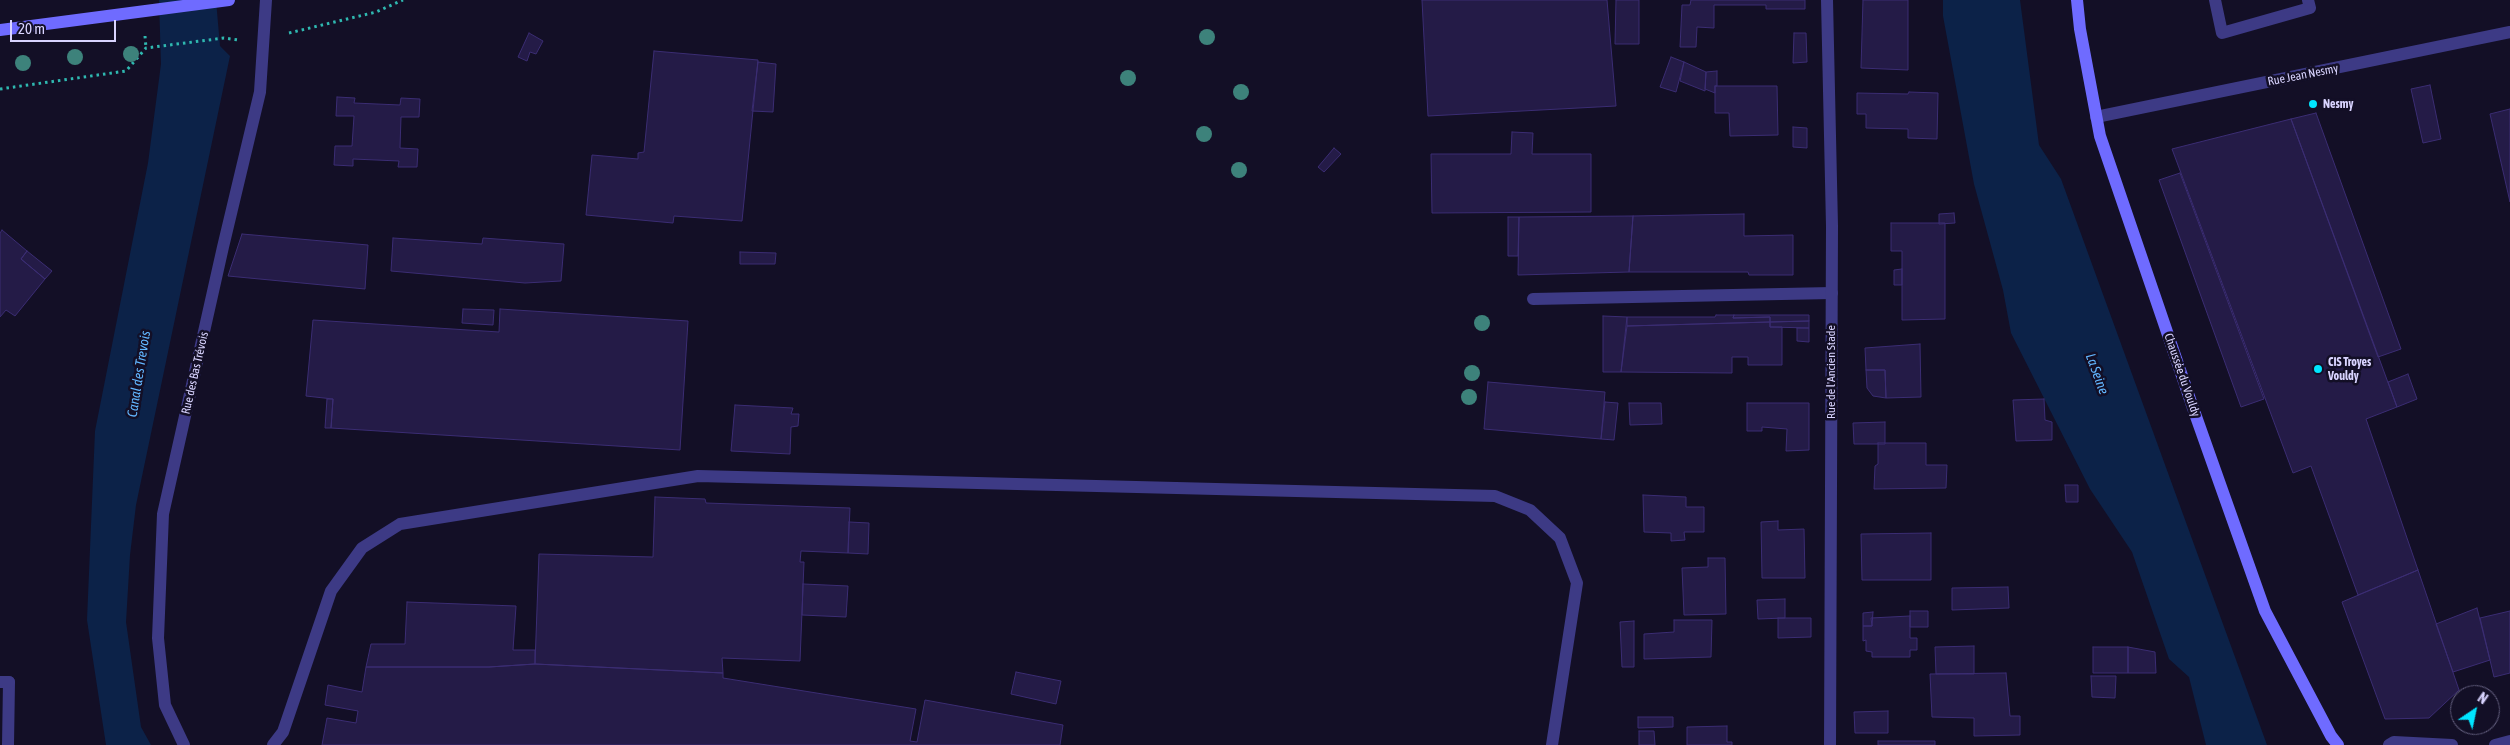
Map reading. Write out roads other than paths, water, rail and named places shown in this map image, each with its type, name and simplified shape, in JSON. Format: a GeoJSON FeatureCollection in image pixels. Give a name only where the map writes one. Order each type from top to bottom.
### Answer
{"type":"FeatureCollection","features":[{"type":"Feature","properties":{"kind":"street"},"geometry":{"type":"LineString","coordinates":[[0,30],[143,13],[227,0]]}},
{"type":"Feature","properties":{"kind":"street","name":"Rue des Bas Trévois"},"geometry":{"type":"LineString","coordinates":[[184,745],[165,705],[158,638],[163,514],[260,92],[266,0]]}},
{"type":"Feature","properties":{"kind":"street","name":"Rue de l'Ancien Stade"},"geometry":{"type":"LineString","coordinates":[[1828,0],[1832,293],[1830,745]]}},
{"type":"Feature","properties":{"kind":"street","name":"Chaussée du Vouldy"},"geometry":{"type":"LineString","coordinates":[[2077,0],[2080,29],[2096,117],[2116,182],[2265,611],[2334,742]]}},
{"type":"Feature","properties":{"kind":"street"},"geometry":{"type":"LineString","coordinates":[[2216,0],[2222,33],[2310,8],[2308,0]]}},
{"type":"Feature","properties":{"kind":"street","name":"Rue Jean Nesmy"},"geometry":{"type":"LineString","coordinates":[[2096,117],[2510,32]]}},
{"type":"Feature","properties":{"kind":"street"},"geometry":{"type":"LineString","coordinates":[[1533,299],[1832,293]]}},
{"type":"Feature","properties":{"kind":"street"},"geometry":{"type":"LineString","coordinates":[[273,745],[282,732],[331,591],[362,548],[400,524],[698,476],[1495,496],[1530,510],[1560,538],[1578,583],[1552,745]]}},
{"type":"Feature","properties":{"kind":"street"},"geometry":{"type":"LineString","coordinates":[[4,682],[8,745]]}},
{"type":"Feature","properties":{"kind":"street"},"geometry":{"type":"LineString","coordinates":[[2495,745],[2510,740]]}},
{"type":"Feature","properties":{"kind":"street"},"geometry":{"type":"LineString","coordinates":[[2389,745],[2394,742],[2452,745]]}},
{"type":"Feature","properties":{"kind":"water","name":"Canal des Trevois"},"geometry":{"type":"Polygon","coordinates":[[[159,0],[216,0],[220,46],[230,56],[136,505],[130,555],[126,622],[141,727],[151,745],[106,745],[87,620],[95,431],[148,163],[161,64],[159,0]]]}},
{"type":"Feature","properties":{"kind":"water","name":"La Seine"},"geometry":{"type":"Polygon","coordinates":[[[1943,0],[2020,0],[2039,145],[2061,179],[2267,745],[2206,745],[2189,677],[2169,659],[2132,552],[2090,489],[2011,333],[2003,290],[1974,184],[1943,16],[1943,0]]]}},
{"type":"Feature","properties":{"kind":"place","name":"Nesmy"},"geometry":{"type":"Point","coordinates":[2313,104]}},
{"type":"Feature","properties":{"kind":"place","name":"CIS Troyes Vouldy"},"geometry":{"type":"Point","coordinates":[2318,369]}}]}
